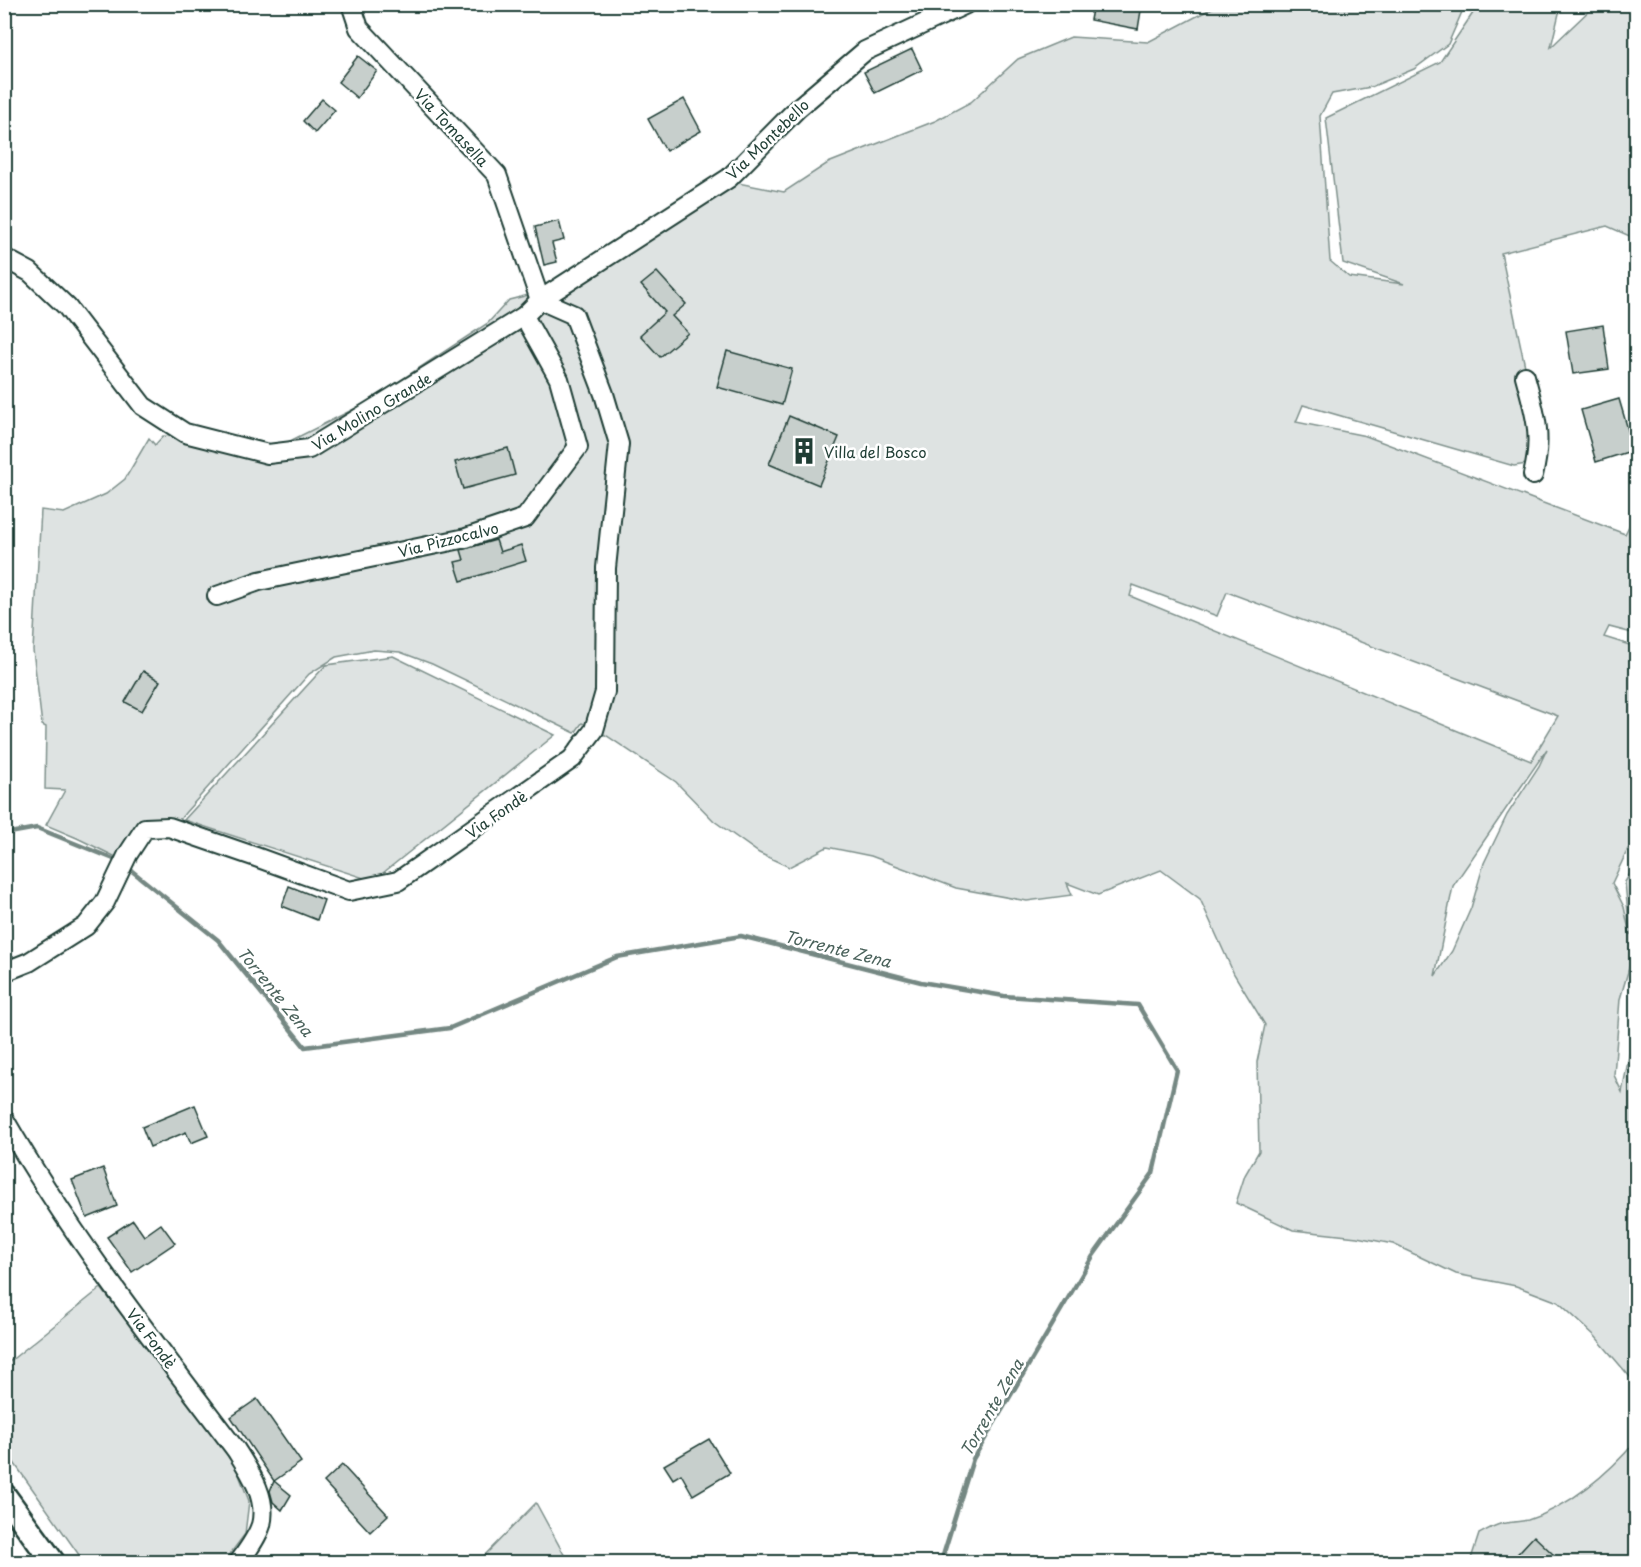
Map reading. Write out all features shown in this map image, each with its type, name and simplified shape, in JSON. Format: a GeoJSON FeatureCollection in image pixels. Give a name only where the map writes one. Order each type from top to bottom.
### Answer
{"type":"FeatureCollection","features":[{"type":"Feature","properties":{"kind":"main road"},"geometry":{"type":"LineString","coordinates":[[4,1495],[53,1563]]}},
{"type":"Feature","properties":{"kind":"street","name":"Via Tomasella"},"geometry":{"type":"LineString","coordinates":[[351,4],[359,27],[497,175],[540,300]]}},
{"type":"Feature","properties":{"kind":"street","name":"Via Montebello"},"geometry":{"type":"LineString","coordinates":[[540,300],[729,178],[798,108],[865,51],[966,4]]}},
{"type":"Feature","properties":{"kind":"street","name":"Via Molino Grande"},"geometry":{"type":"LineString","coordinates":[[4,258],[30,272],[67,307],[143,406],[185,433],[268,454],[309,450],[524,316],[540,300]]}},
{"type":"Feature","properties":{"kind":"street","name":"Via Fondè"},"geometry":{"type":"LineString","coordinates":[[4,972],[29,962],[86,926],[105,902],[128,854],[145,828],[169,827],[256,856],[348,891],[398,882],[555,773],[578,752],[594,730],[605,692],[606,568],[619,444],[604,394],[574,315],[540,300]]}},
{"type":"Feature","properties":{"kind":"street","name":"Via Pizzocalvo"},"geometry":{"type":"LineString","coordinates":[[217,596],[259,581],[466,538],[525,518],[578,447],[559,379],[524,316]]}},
{"type":"Feature","properties":{"kind":"street"},"geometry":{"type":"LineString","coordinates":[[1525,376],[1539,437],[1533,475]]}},
{"type":"Feature","properties":{"kind":"street","name":"Via Fondè"},"geometry":{"type":"LineString","coordinates":[[4,1119],[28,1160],[112,1284],[253,1476],[263,1504],[261,1526],[239,1563]]}},
{"type":"Feature","properties":{"kind":"shaded area"},"geometry":{"type":"Polygon","coordinates":[[[1218,5],[1465,5],[1448,44],[1414,69],[1371,87],[1332,94],[1320,116],[1330,261],[1349,277],[1404,284],[1343,263],[1326,118],[1440,62],[1477,5],[1561,5],[1551,47],[1595,5],[1636,5],[1636,258],[1632,237],[1607,226],[1501,253],[1545,461],[1514,466],[1303,405],[1296,422],[1366,436],[1625,534],[1636,512],[1636,634],[1609,627],[1604,637],[1636,647],[1636,843],[1628,849],[1612,883],[1624,907],[1630,935],[1625,882],[1636,864],[1636,1004],[1632,958],[1620,999],[1614,1075],[1622,1092],[1636,1021],[1636,1384],[1595,1336],[1558,1302],[1516,1286],[1456,1274],[1393,1244],[1357,1237],[1293,1230],[1236,1203],[1245,1175],[1259,1151],[1257,1062],[1265,1025],[1234,974],[1200,899],[1161,870],[1098,895],[1067,883],[1072,895],[1027,901],[956,888],[871,856],[827,847],[789,867],[759,853],[714,821],[676,782],[607,736],[582,723],[575,733],[432,664],[400,652],[374,650],[336,657],[309,674],[185,813],[166,838],[150,831],[118,858],[46,825],[65,790],[45,789],[46,727],[42,725],[33,650],[41,510],[64,513],[106,494],[125,479],[149,438],[155,445],[163,436],[214,439],[253,448],[282,445],[366,403],[488,323],[509,300],[564,286],[718,179],[784,192],[828,163],[935,121],[971,102],[1018,59],[1071,37],[1148,42],[1218,5]],[[1133,585],[1130,596],[1531,761],[1558,716],[1227,592],[1217,616],[1133,585]],[[1547,749],[1453,886],[1435,976],[1452,951],[1471,908],[1484,863],[1507,815],[1539,766],[1547,749]]]}},
{"type":"Feature","properties":{"kind":"shaded area"},"geometry":{"type":"Polygon","coordinates":[[[393,656],[555,735],[373,881],[184,820],[326,665],[393,656]]]}},
{"type":"Feature","properties":{"kind":"shaded area"},"geometry":{"type":"Polygon","coordinates":[[[101,1288],[231,1454],[249,1501],[245,1534],[224,1562],[84,1562],[5,1450],[4,1366],[101,1288]]]}},
{"type":"Feature","properties":{"kind":"shaded area"},"geometry":{"type":"Polygon","coordinates":[[[1636,1441],[1636,1562],[1470,1562],[1479,1534],[1500,1524],[1528,1520],[1558,1507],[1601,1477],[1636,1441]]]}},
{"type":"Feature","properties":{"kind":"shaded area"},"geometry":{"type":"Polygon","coordinates":[[[536,1503],[568,1562],[478,1562],[536,1503]]]}},
{"type":"Feature","properties":{"kind":"building"},"geometry":{"type":"Polygon","coordinates":[[[1093,4],[1142,4],[1138,29],[1090,20],[1093,4]]]}},
{"type":"Feature","properties":{"kind":"building"},"geometry":{"type":"Polygon","coordinates":[[[912,49],[922,70],[875,93],[864,72],[912,49]]]}},
{"type":"Feature","properties":{"kind":"building"},"geometry":{"type":"Polygon","coordinates":[[[358,56],[377,71],[357,98],[338,82],[358,56]]]}},
{"type":"Feature","properties":{"kind":"building"},"geometry":{"type":"Polygon","coordinates":[[[322,99],[335,110],[315,133],[303,121],[322,99]]]}},
{"type":"Feature","properties":{"kind":"building"},"geometry":{"type":"Polygon","coordinates":[[[684,99],[701,131],[666,151],[648,119],[684,99]]]}},
{"type":"Feature","properties":{"kind":"building"},"geometry":{"type":"Polygon","coordinates":[[[559,221],[564,240],[552,243],[557,262],[544,265],[535,227],[559,221]]]}},
{"type":"Feature","properties":{"kind":"building"},"geometry":{"type":"Polygon","coordinates":[[[657,272],[686,304],[672,316],[688,333],[660,357],[640,335],[665,312],[641,285],[657,272]]]}},
{"type":"Feature","properties":{"kind":"building"},"geometry":{"type":"Polygon","coordinates":[[[1603,325],[1609,369],[1573,374],[1566,331],[1603,325]]]}},
{"type":"Feature","properties":{"kind":"building"},"geometry":{"type":"Polygon","coordinates":[[[727,351],[792,369],[782,405],[717,387],[727,351]]]}},
{"type":"Feature","properties":{"kind":"building"},"geometry":{"type":"Polygon","coordinates":[[[1619,399],[1634,450],[1596,462],[1581,410],[1619,399]]]}},
{"type":"Feature","properties":{"kind":"building","name":"Villa del Bosco"},"geometry":{"type":"Polygon","coordinates":[[[789,416],[839,437],[819,485],[769,464],[789,416]]]}},
{"type":"Feature","properties":{"kind":"building"},"geometry":{"type":"Polygon","coordinates":[[[508,448],[515,475],[463,489],[455,462],[508,448]]]}},
{"type":"Feature","properties":{"kind":"building"},"geometry":{"type":"Polygon","coordinates":[[[496,540],[500,552],[521,545],[526,561],[461,581],[455,562],[464,560],[461,550],[496,540]]]}},
{"type":"Feature","properties":{"kind":"building"},"geometry":{"type":"Polygon","coordinates":[[[143,671],[160,681],[142,711],[125,702],[143,671]]]}},
{"type":"Feature","properties":{"kind":"building"},"geometry":{"type":"Polygon","coordinates":[[[289,886],[324,900],[317,920],[282,906],[289,886]]]}},
{"type":"Feature","properties":{"kind":"building"},"geometry":{"type":"Polygon","coordinates":[[[195,1105],[208,1136],[191,1143],[186,1132],[150,1147],[142,1127],[195,1105]]]}},
{"type":"Feature","properties":{"kind":"building"},"geometry":{"type":"Polygon","coordinates":[[[103,1168],[117,1206],[87,1218],[72,1180],[103,1168]]]}},
{"type":"Feature","properties":{"kind":"building"},"geometry":{"type":"Polygon","coordinates":[[[133,1220],[144,1236],[161,1224],[175,1243],[132,1272],[107,1237],[133,1220]]]}},
{"type":"Feature","properties":{"kind":"building"},"geometry":{"type":"Polygon","coordinates":[[[257,1399],[301,1462],[274,1481],[231,1417],[257,1399]]]}},
{"type":"Feature","properties":{"kind":"building"},"geometry":{"type":"Polygon","coordinates":[[[709,1439],[730,1473],[693,1495],[681,1474],[673,1479],[664,1465],[709,1439]]]}},
{"type":"Feature","properties":{"kind":"building"},"geometry":{"type":"Polygon","coordinates":[[[342,1465],[388,1515],[370,1532],[324,1482],[342,1465]]]}},
{"type":"Feature","properties":{"kind":"building"},"geometry":{"type":"Polygon","coordinates":[[[274,1481],[291,1495],[282,1510],[273,1502],[270,1491],[274,1481]]]}},
{"type":"Feature","properties":{"kind":"building"},"geometry":{"type":"Polygon","coordinates":[[[1534,1536],[1554,1555],[1547,1563],[1509,1563],[1534,1536]]]}},
{"type":"Feature","properties":{"kind":"waterway","name":"Torrente Zena"},"geometry":{"type":"LineString","coordinates":[[4,834],[37,828],[121,862]]}},
{"type":"Feature","properties":{"kind":"waterway","name":"Torrente Zena"},"geometry":{"type":"LineString","coordinates":[[127,867],[218,940],[305,1047],[450,1028],[617,957],[741,936],[921,982],[1004,996],[1138,1005],[1177,1070],[1153,1173],[1093,1256],[973,1459],[941,1562]]}},
{"type":"Feature","properties":{"kind":"place","name":"Villa del Bosco"},"geometry":{"type":"Point","coordinates":[804,451]}}]}
